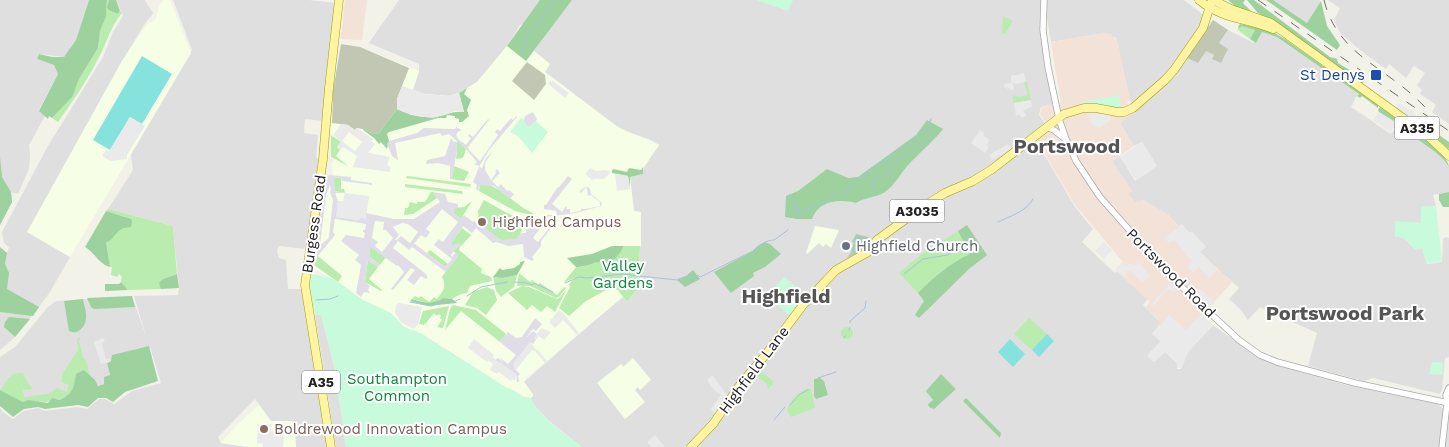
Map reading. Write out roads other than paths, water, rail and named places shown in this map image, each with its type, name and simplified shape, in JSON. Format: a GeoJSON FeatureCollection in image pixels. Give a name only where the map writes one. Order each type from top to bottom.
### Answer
{"type":"FeatureCollection","features":[{"type":"Feature","properties":{"kind":"main road","name":"Burgess Road"},"geometry":{"type":"LineString","coordinates":[[331,447],[305,285],[323,159],[339,0]]}},
{"type":"Feature","properties":{"kind":"main road","name":"A335"},"geometry":{"type":"LineString","coordinates":[[1199,0],[1271,23],[1428,136],[1449,156]]}},
{"type":"Feature","properties":{"kind":"main road","name":"A3035"},"geometry":{"type":"LineString","coordinates":[[1058,119],[1068,112],[1080,108],[1124,112],[1133,108],[1171,74],[1205,24],[1213,3]]}},
{"type":"Feature","properties":{"kind":"main road","name":"A335"},"geometry":{"type":"LineString","coordinates":[[1213,3],[1235,17],[1284,34]]}},
{"type":"Feature","properties":{"kind":"main road","name":"Highfield Lane"},"geometry":{"type":"LineString","coordinates":[[691,447],[713,424],[740,385],[767,354],[803,305],[836,270],[870,250],[877,240],[921,208],[945,193],[986,173],[1058,119]]}},
{"type":"Feature","properties":{"kind":"street","name":"Portswood Road"},"geometry":{"type":"LineString","coordinates":[[1044,0],[1044,36],[1058,119],[1076,161],[1095,190],[1149,254],[1191,297],[1239,340],[1254,351],[1277,362],[1365,386],[1448,402]]}},
{"type":"Feature","properties":{"kind":"street"},"geometry":{"type":"LineString","coordinates":[[1048,128],[1066,139]]}},
{"type":"Feature","properties":{"kind":"street"},"geometry":{"type":"LineString","coordinates":[[1442,447],[1448,402],[1446,396],[1449,388]]}},
{"type":"Feature","properties":{"kind":"waterway"},"geometry":{"type":"LineString","coordinates":[[521,55],[527,38],[555,0]]}},
{"type":"Feature","properties":{"kind":"waterway"},"geometry":{"type":"LineString","coordinates":[[843,198],[851,184],[919,137],[928,127],[931,119]]}},
{"type":"Feature","properties":{"kind":"waterway"},"geometry":{"type":"LineString","coordinates":[[929,128],[937,135]]}},
{"type":"Feature","properties":{"kind":"waterway"},"geometry":{"type":"LineString","coordinates":[[865,177],[868,181],[889,174],[888,166],[913,151],[930,137],[925,131]]}},
{"type":"Feature","properties":{"kind":"waterway"},"geometry":{"type":"LineString","coordinates":[[871,181],[874,186],[874,194]]}},
{"type":"Feature","properties":{"kind":"waterway"},"geometry":{"type":"LineString","coordinates":[[796,218],[798,211],[813,208],[835,195],[839,197]]}},
{"type":"Feature","properties":{"kind":"waterway"},"geometry":{"type":"LineString","coordinates":[[787,197],[795,201],[798,210]]}},
{"type":"Feature","properties":{"kind":"waterway"},"geometry":{"type":"LineString","coordinates":[[998,222],[1013,216],[1026,207],[1033,199]]}},
{"type":"Feature","properties":{"kind":"waterway"},"geometry":{"type":"LineString","coordinates":[[789,208],[796,208],[798,210]]}},
{"type":"Feature","properties":{"kind":"waterway"},"geometry":{"type":"LineString","coordinates":[[565,283],[579,277],[587,278],[622,274],[677,280],[686,276],[689,279],[698,275],[700,277],[753,251],[763,243],[774,240],[788,230]]}},
{"type":"Feature","properties":{"kind":"waterway"},"geometry":{"type":"LineString","coordinates":[[904,274],[923,259],[948,255],[974,237]]}},
{"type":"Feature","properties":{"kind":"waterway"},"geometry":{"type":"LineString","coordinates":[[467,296],[481,287],[507,282]]}},
{"type":"Feature","properties":{"kind":"waterway"},"geometry":{"type":"LineString","coordinates":[[514,282],[532,285],[534,283],[553,292]]}},
{"type":"Feature","properties":{"kind":"waterway"},"geometry":{"type":"LineString","coordinates":[[316,300],[330,299],[338,296]]}},
{"type":"Feature","properties":{"kind":"waterway"},"geometry":{"type":"LineString","coordinates":[[410,302],[431,306],[460,299]]}},
{"type":"Feature","properties":{"kind":"waterway"},"geometry":{"type":"LineString","coordinates":[[850,323],[865,308],[866,301]]}},
{"type":"Feature","properties":{"kind":"waterway"},"geometry":{"type":"LineString","coordinates":[[818,378],[836,372]]}},
{"type":"Feature","properties":{"kind":"waterway"},"geometry":{"type":"LineString","coordinates":[[790,405],[800,394],[808,390]]}},
{"type":"Feature","properties":{"kind":"waterway"},"geometry":{"type":"LineString","coordinates":[[774,420],[785,407]]}},
{"type":"Feature","properties":{"kind":"railway"},"geometry":{"type":"LineString","coordinates":[[1258,0],[1449,131]]}},
{"type":"Feature","properties":{"kind":"railway"},"geometry":{"type":"LineString","coordinates":[[1324,0],[1336,28],[1353,49],[1407,90],[1430,112]]}},
{"type":"Feature","properties":{"kind":"place","name":"St Denys"},"geometry":{"type":"Point","coordinates":[1376,75]}},
{"type":"Feature","properties":{"kind":"place","name":"Highfield Campus"},"geometry":{"type":"Point","coordinates":[482,222]}},
{"type":"Feature","properties":{"kind":"place","name":"Highfield Church"},"geometry":{"type":"Point","coordinates":[846,246]}},
{"type":"Feature","properties":{"kind":"place","name":"Boldrewood Innovation Campus"},"geometry":{"type":"Point","coordinates":[264,429]}},
{"type":"Feature","properties":{"kind":"district","name":"Portswood"},"geometry":{"type":"Point","coordinates":[1067,146]}},
{"type":"Feature","properties":{"kind":"district","name":"Highfield"},"geometry":{"type":"Point","coordinates":[786,296]}},
{"type":"Feature","properties":{"kind":"district","name":"Portswood Park"},"geometry":{"type":"Point","coordinates":[1345,313]}},
{"type":"Feature","properties":{"kind":"park label","name":"Valley Gardens"},"geometry":{"type":"Point","coordinates":[623,274]}},
{"type":"Feature","properties":{"kind":"park label","name":"Southampton Common"},"geometry":{"type":"Point","coordinates":[397,388]}}]}
